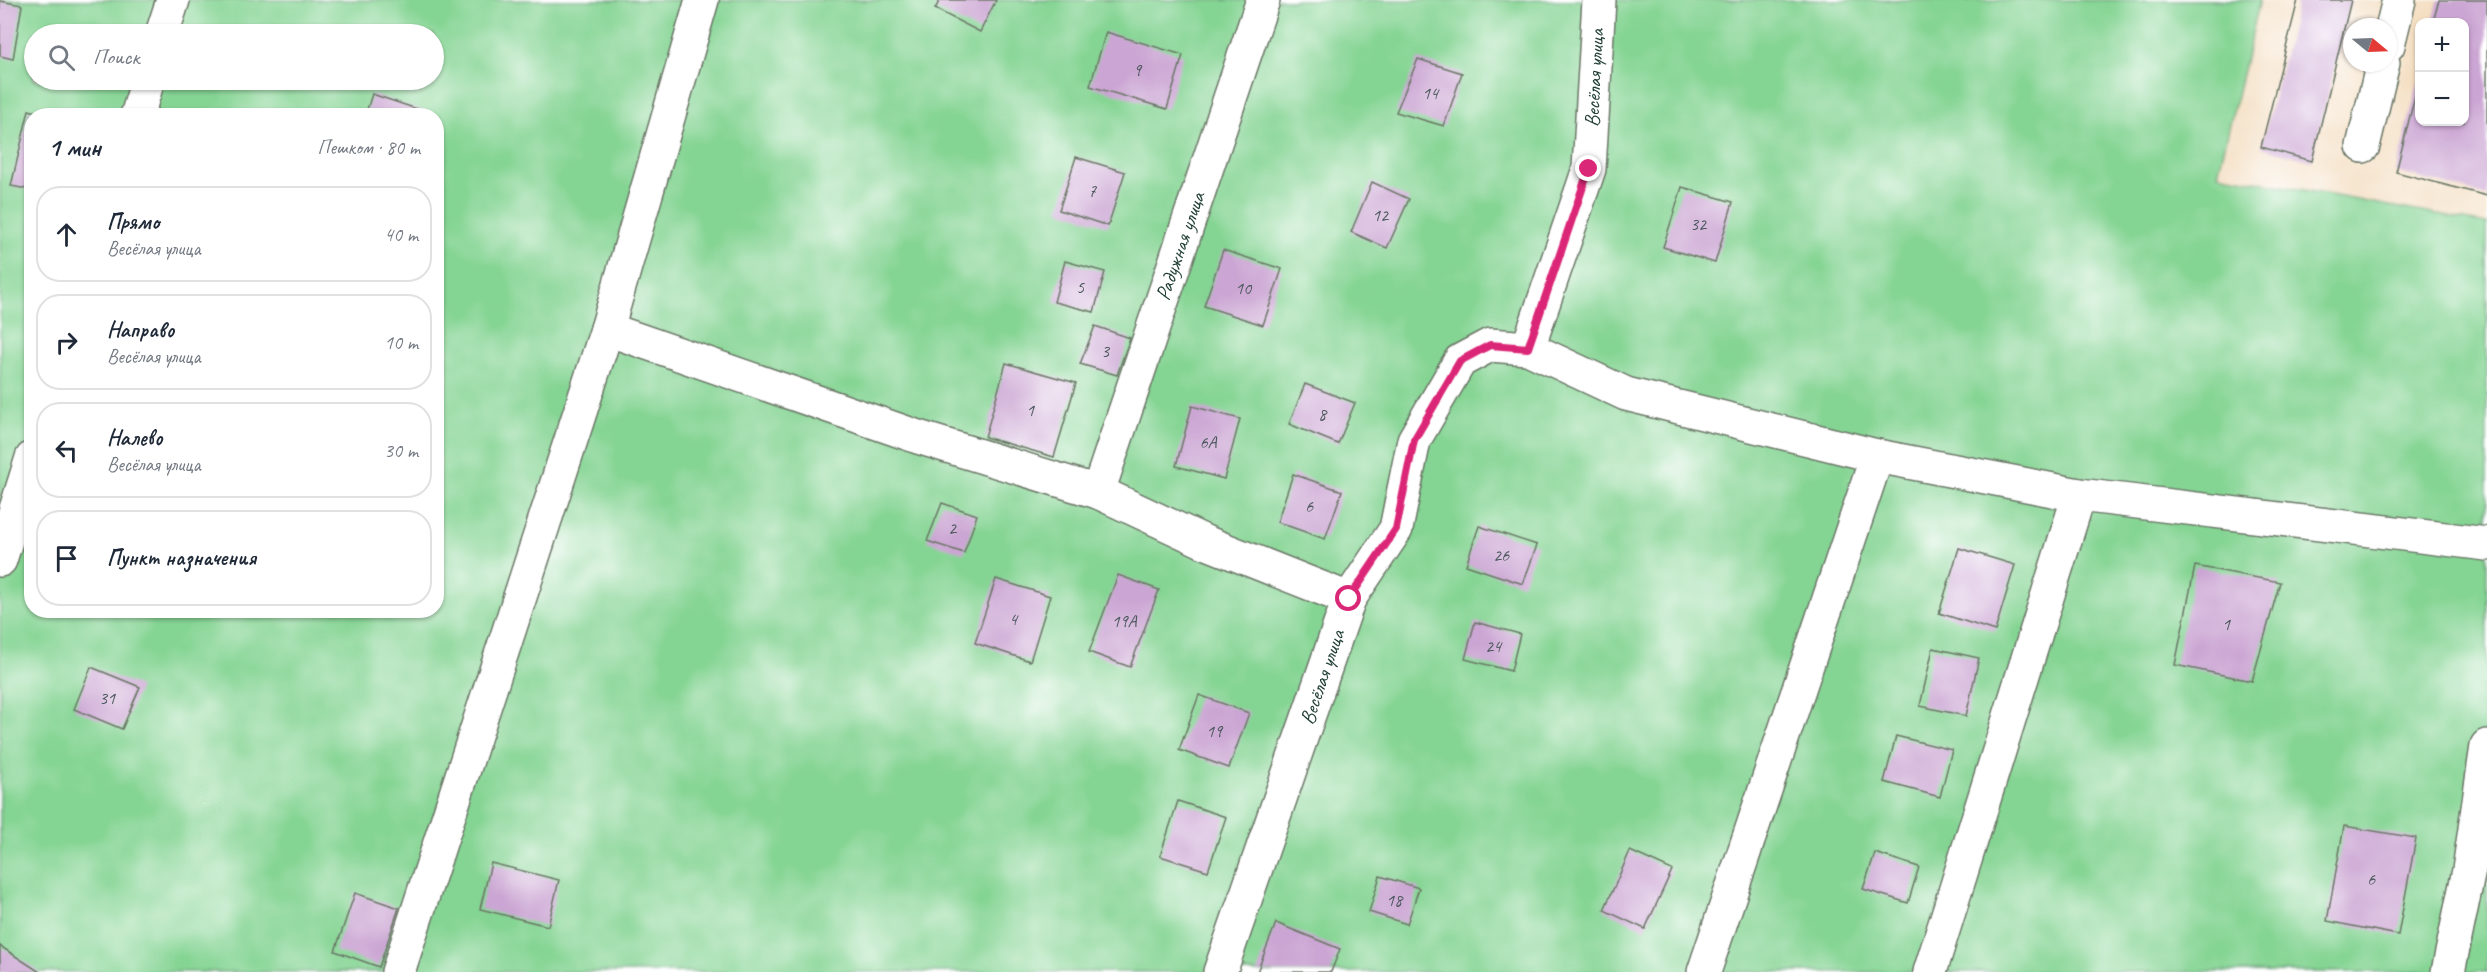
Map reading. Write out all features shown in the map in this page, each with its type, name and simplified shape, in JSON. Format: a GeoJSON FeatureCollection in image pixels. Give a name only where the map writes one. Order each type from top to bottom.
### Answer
{"type":"FeatureCollection","features":[{"type":"Feature","properties":{"kind":"street"},"geometry":{"type":"LineString","coordinates":[[165,24],[173,0]]}},
{"type":"Feature","properties":{"kind":"street"},"geometry":{"type":"LineString","coordinates":[[398,972],[608,329],[702,0]]}},
{"type":"Feature","properties":{"kind":"street","name":"Радужная улица"},"geometry":{"type":"LineString","coordinates":[[1098,492],[1263,0]]}},
{"type":"Feature","properties":{"kind":"street","name":"Весёлая улица"},"geometry":{"type":"LineString","coordinates":[[1220,972],[1349,599],[1396,529],[1414,440],[1460,361],[1490,345],[1528,348],[1589,169],[1599,0]]}},
{"type":"Feature","properties":{"kind":"street"},"geometry":{"type":"LineString","coordinates":[[2395,18],[2399,0]]}},
{"type":"Feature","properties":{"kind":"street"},"geometry":{"type":"LineString","coordinates":[[2363,146],[2382,72]]}},
{"type":"Feature","properties":{"kind":"street"},"geometry":{"type":"LineString","coordinates":[[139,108],[145,90]]}},
{"type":"Feature","properties":{"kind":"street"},"geometry":{"type":"LineString","coordinates":[[608,329],[918,437],[1098,492],[1205,542],[1349,599]]}},
{"type":"Feature","properties":{"kind":"street"},"geometry":{"type":"LineString","coordinates":[[1528,348],[1626,394],[1877,456],[2079,495],[2487,544]]}},
{"type":"Feature","properties":{"kind":"street"},"geometry":{"type":"LineString","coordinates":[[1704,972],[1877,456]]}},
{"type":"Feature","properties":{"kind":"street"},"geometry":{"type":"LineString","coordinates":[[0,560],[24,484]]}},
{"type":"Feature","properties":{"kind":"street"},"geometry":{"type":"LineString","coordinates":[[1930,972],[2079,495]]}},
{"type":"Feature","properties":{"kind":"street"},"geometry":{"type":"LineString","coordinates":[[2448,972],[2469,870],[2487,746]]}},
{"type":"Feature","properties":{"kind":"green space"},"geometry":{"type":"Polygon","coordinates":[[[0,0],[2260,0],[2218,174],[2487,224],[2487,972],[0,972],[0,0]]]}},
{"type":"Feature","properties":{"kind":"building"},"geometry":{"type":"Polygon","coordinates":[[[940,0],[996,0],[980,32],[935,9],[940,0]]]}},
{"type":"Feature","properties":{"kind":"building"},"geometry":{"type":"Polygon","coordinates":[[[2298,0],[2351,0],[2347,18],[2343,18],[2343,33],[2312,161],[2261,147],[2298,0]]]}},
{"type":"Feature","properties":{"kind":"building"},"geometry":{"type":"Polygon","coordinates":[[[2439,0],[2487,0],[2487,196],[2396,172],[2415,96],[2415,126],[2469,126],[2469,18],[2434,18],[2439,0]]]}},
{"type":"Feature","properties":{"kind":"building"},"geometry":{"type":"Polygon","coordinates":[[[0,1],[22,5],[13,59],[0,56],[0,1]]]}},
{"type":"Feature","properties":{"kind":"building"},"geometry":{"type":"Polygon","coordinates":[[[1106,32],[1183,55],[1167,109],[1090,86],[1106,32]]]}},
{"type":"Feature","properties":{"kind":"building"},"geometry":{"type":"Polygon","coordinates":[[[1418,59],[1462,73],[1444,126],[1396,112],[1418,59]]]}},
{"type":"Feature","properties":{"kind":"building"},"geometry":{"type":"Polygon","coordinates":[[[372,94],[414,108],[368,108],[372,94]]]}},
{"type":"Feature","properties":{"kind":"building"},"geometry":{"type":"Polygon","coordinates":[[[24,131],[24,188],[11,186],[24,131]]]}},
{"type":"Feature","properties":{"kind":"building"},"geometry":{"type":"Polygon","coordinates":[[[1076,157],[1125,172],[1108,226],[1059,210],[1076,157]]]}},
{"type":"Feature","properties":{"kind":"building"},"geometry":{"type":"Polygon","coordinates":[[[1372,182],[1409,199],[1387,248],[1351,232],[1372,182]]]}},
{"type":"Feature","properties":{"kind":"building"},"geometry":{"type":"Polygon","coordinates":[[[1682,187],[1733,202],[1715,263],[1663,247],[1682,187]]]}},
{"type":"Feature","properties":{"kind":"building"},"geometry":{"type":"Polygon","coordinates":[[[1223,250],[1282,269],[1263,325],[1204,306],[1223,250]]]}},
{"type":"Feature","properties":{"kind":"building"},"geometry":{"type":"Polygon","coordinates":[[[1065,261],[1105,272],[1094,312],[1054,302],[1065,261]]]}},
{"type":"Feature","properties":{"kind":"building"},"geometry":{"type":"Polygon","coordinates":[[[1095,326],[1130,338],[1117,375],[1080,364],[1095,326]]]}},
{"type":"Feature","properties":{"kind":"building"},"geometry":{"type":"Polygon","coordinates":[[[1006,363],[1076,383],[1054,457],[985,437],[1006,363]]]}},
{"type":"Feature","properties":{"kind":"building"},"geometry":{"type":"Polygon","coordinates":[[[1305,384],[1355,403],[1338,444],[1289,424],[1305,384]]]}},
{"type":"Feature","properties":{"kind":"building"},"geometry":{"type":"Polygon","coordinates":[[[1192,406],[1240,419],[1224,479],[1176,466],[1192,406]]]}},
{"type":"Feature","properties":{"kind":"building"},"geometry":{"type":"Polygon","coordinates":[[[1293,474],[1342,491],[1325,539],[1277,522],[1293,474]]]}},
{"type":"Feature","properties":{"kind":"building"},"geometry":{"type":"Polygon","coordinates":[[[942,503],[977,515],[964,553],[927,541],[942,503]]]}},
{"type":"Feature","properties":{"kind":"building"},"geometry":{"type":"Polygon","coordinates":[[[1479,526],[1537,545],[1523,584],[1466,565],[1479,526]]]}},
{"type":"Feature","properties":{"kind":"building"},"geometry":{"type":"Polygon","coordinates":[[[1959,548],[2015,565],[1995,631],[1939,613],[1959,548]]]}},
{"type":"Feature","properties":{"kind":"building"},"geometry":{"type":"Polygon","coordinates":[[[2195,566],[2280,582],[2252,681],[2175,665],[2195,566]]]}},
{"type":"Feature","properties":{"kind":"building"},"geometry":{"type":"Polygon","coordinates":[[[1118,575],[1159,590],[1130,667],[1089,652],[1118,575]]]}},
{"type":"Feature","properties":{"kind":"building"},"geometry":{"type":"Polygon","coordinates":[[[996,579],[1050,596],[1030,661],[975,643],[996,579]]]}},
{"type":"Feature","properties":{"kind":"building"},"geometry":{"type":"Polygon","coordinates":[[[1475,622],[1520,634],[1511,671],[1465,659],[1475,622]]]}},
{"type":"Feature","properties":{"kind":"building"},"geometry":{"type":"Polygon","coordinates":[[[1933,648],[1979,658],[1966,716],[1920,706],[1933,648]]]}},
{"type":"Feature","properties":{"kind":"building"},"geometry":{"type":"Polygon","coordinates":[[[91,667],[140,687],[122,729],[74,709],[91,667]]]}},
{"type":"Feature","properties":{"kind":"building"},"geometry":{"type":"Polygon","coordinates":[[[1199,695],[1249,713],[1229,768],[1179,750],[1199,695]]]}},
{"type":"Feature","properties":{"kind":"building"},"geometry":{"type":"Polygon","coordinates":[[[1896,736],[1952,750],[1940,797],[1884,782],[1896,736]]]}},
{"type":"Feature","properties":{"kind":"building"},"geometry":{"type":"Polygon","coordinates":[[[1178,801],[1226,817],[1208,871],[1160,856],[1178,801]]]}},
{"type":"Feature","properties":{"kind":"building"},"geometry":{"type":"Polygon","coordinates":[[[2344,826],[2416,838],[2398,935],[2327,921],[2344,826]]]}},
{"type":"Feature","properties":{"kind":"building"},"geometry":{"type":"Polygon","coordinates":[[[1630,851],[1672,870],[1645,929],[1604,910],[1630,851]]]}},
{"type":"Feature","properties":{"kind":"building"},"geometry":{"type":"Polygon","coordinates":[[[1875,853],[1919,867],[1908,903],[1863,889],[1875,853]]]}},
{"type":"Feature","properties":{"kind":"building"},"geometry":{"type":"Polygon","coordinates":[[[491,863],[559,880],[548,926],[480,909],[491,863]]]}},
{"type":"Feature","properties":{"kind":"building"},"geometry":{"type":"Polygon","coordinates":[[[1380,876],[1419,888],[1407,924],[1369,912],[1380,876]]]}},
{"type":"Feature","properties":{"kind":"building"},"geometry":{"type":"Polygon","coordinates":[[[355,893],[399,908],[379,967],[335,951],[355,893]]]}},
{"type":"Feature","properties":{"kind":"building"},"geometry":{"type":"Polygon","coordinates":[[[1276,923],[1340,949],[1331,972],[1257,972],[1276,923]]]}},
{"type":"Feature","properties":{"kind":"building"},"geometry":{"type":"Polygon","coordinates":[[[0,946],[40,972],[0,972],[0,946]]]}},
{"type":"Feature","properties":{"kind":"route"},"geometry":{"type":"LineString","coordinates":[[1349,599],[1396,529],[1414,440],[1460,361],[1490,345],[1528,348],[1589,169]]}}]}
